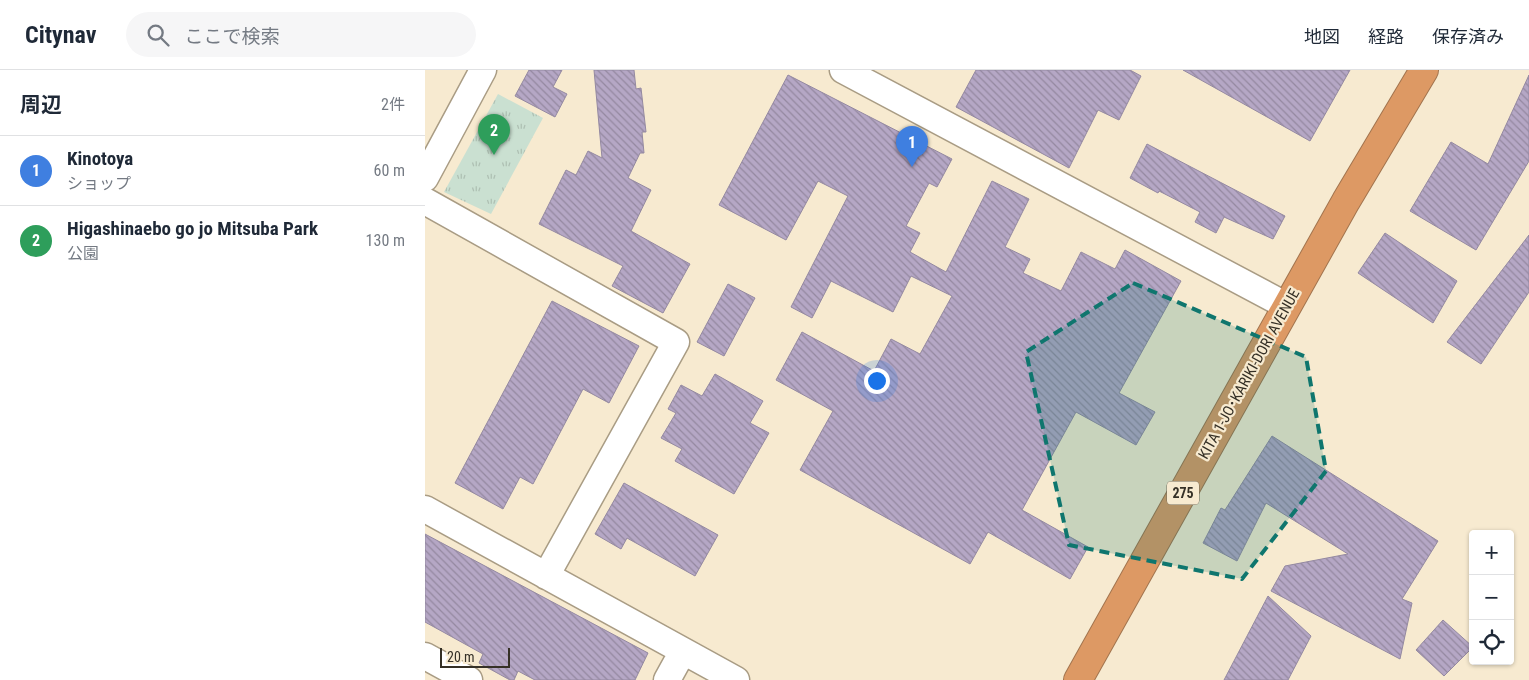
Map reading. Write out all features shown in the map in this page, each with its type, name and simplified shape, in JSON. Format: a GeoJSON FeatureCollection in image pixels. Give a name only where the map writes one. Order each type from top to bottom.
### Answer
{"type":"FeatureCollection","features":[{"type":"Feature","properties":{"kind":"highway","name":"KITA 1-JO･KARIKI-DORI AVENUE"},"geometry":{"type":"LineString","coordinates":[[1078,680],[1346,201],[1424,70]]}},
{"type":"Feature","properties":{"kind":"street"},"geometry":{"type":"LineString","coordinates":[[425,178],[483,70]]}},
{"type":"Feature","properties":{"kind":"street"},"geometry":{"type":"LineString","coordinates":[[843,70],[1287,306]]}},
{"type":"Feature","properties":{"kind":"street"},"geometry":{"type":"LineString","coordinates":[[425,201],[676,342],[546,576]]}},
{"type":"Feature","properties":{"kind":"street"},"geometry":{"type":"LineString","coordinates":[[425,510],[736,680]]}},
{"type":"Feature","properties":{"kind":"street"},"geometry":{"type":"LineString","coordinates":[[667,680],[683,651]]}},
{"type":"Feature","properties":{"kind":"street"},"geometry":{"type":"LineString","coordinates":[[425,656],[469,680]]}},
{"type":"Feature","properties":{"kind":"highlighted area"},"geometry":{"type":"Polygon","coordinates":[[[1133,283],[1306,357],[1326,471],[1242,579],[1069,545],[1026,352],[1133,283]]]}},
{"type":"Feature","properties":{"kind":"green space"},"geometry":{"type":"Polygon","coordinates":[[[498,94],[543,118],[491,214],[444,192],[498,94]]]}},
{"type":"Feature","properties":{"kind":"building"},"geometry":{"type":"Polygon","coordinates":[[[529,70],[562,70],[553,87],[567,94],[555,117],[515,96],[529,70]]]}},
{"type":"Feature","properties":{"kind":"building"},"geometry":{"type":"Polygon","coordinates":[[[594,70],[634,70],[636,89],[641,88],[646,132],[642,132],[644,153],[640,153],[628,178],[651,190],[631,231],[690,264],[663,313],[612,286],[623,266],[539,224],[566,170],[576,175],[588,151],[602,158],[594,70]]]}},
{"type":"Feature","properties":{"kind":"building"},"geometry":{"type":"Polygon","coordinates":[[[976,70],[1130,70],[1141,76],[1119,120],[1098,110],[1069,168],[956,107],[976,70]]]}},
{"type":"Feature","properties":{"kind":"building"},"geometry":{"type":"Polygon","coordinates":[[[1183,70],[1350,70],[1310,141],[1183,70]]]}},
{"type":"Feature","properties":{"kind":"building"},"geometry":{"type":"Polygon","coordinates":[[[788,75],[952,159],[937,187],[929,183],[906,226],[920,233],[910,252],[946,272],[992,181],[1029,199],[1005,247],[1030,259],[1023,273],[1061,291],[1081,252],[1115,269],[1125,250],[1181,281],[1119,393],[1155,412],[1136,445],[1076,412],[1022,510],[1088,547],[1070,579],[988,532],[970,564],[800,470],[833,411],[776,380],[802,332],[874,371],[891,339],[920,354],[952,296],[911,276],[893,312],[831,281],[812,318],[791,307],[848,196],[818,181],[786,240],[719,205],[788,75]]]}},
{"type":"Feature","properties":{"kind":"building"},"geometry":{"type":"Polygon","coordinates":[[[1529,75],[1529,161],[1476,250],[1410,211],[1451,142],[1488,164],[1529,75]]]}},
{"type":"Feature","properties":{"kind":"building"},"geometry":{"type":"Polygon","coordinates":[[[1147,144],[1285,216],[1273,239],[1224,217],[1216,233],[1195,222],[1200,212],[1130,178],[1147,144]]]}},
{"type":"Feature","properties":{"kind":"building"},"geometry":{"type":"Polygon","coordinates":[[[1385,233],[1457,281],[1433,323],[1358,273],[1385,233]]]}},
{"type":"Feature","properties":{"kind":"building"},"geometry":{"type":"Polygon","coordinates":[[[1529,235],[1529,292],[1481,364],[1447,342],[1529,235]]]}},
{"type":"Feature","properties":{"kind":"building"},"geometry":{"type":"Polygon","coordinates":[[[728,284],[755,298],[724,356],[697,342],[728,284]]]}},
{"type":"Feature","properties":{"kind":"building"},"geometry":{"type":"Polygon","coordinates":[[[552,301],[639,346],[609,403],[583,389],[533,484],[520,477],[503,509],[455,483],[552,301]]]}},
{"type":"Feature","properties":{"kind":"building"},"geometry":{"type":"Polygon","coordinates":[[[715,374],[763,401],[750,423],[769,433],[734,494],[675,461],[682,449],[661,438],[676,413],[668,409],[681,385],[702,396],[715,374]]]}},
{"type":"Feature","properties":{"kind":"building"},"geometry":{"type":"Polygon","coordinates":[[[1272,436],[1438,541],[1402,599],[1412,603],[1400,659],[1271,591],[1285,566],[1348,554],[1266,503],[1237,561],[1203,543],[1221,508],[1225,510],[1272,436]]]}},
{"type":"Feature","properties":{"kind":"building"},"geometry":{"type":"Polygon","coordinates":[[[624,483],[718,535],[695,576],[627,538],[621,549],[595,534],[624,483]]]}},
{"type":"Feature","properties":{"kind":"building"},"geometry":{"type":"Polygon","coordinates":[[[425,534],[648,653],[635,680],[535,680],[518,671],[514,680],[510,680],[479,663],[483,654],[425,622],[425,534]]]}},
{"type":"Feature","properties":{"kind":"building"},"geometry":{"type":"Polygon","coordinates":[[[1268,596],[1311,636],[1288,680],[1224,680],[1268,596]]]}},
{"type":"Feature","properties":{"kind":"building"},"geometry":{"type":"Polygon","coordinates":[[[1443,620],[1469,643],[1469,651],[1444,676],[1416,650],[1443,620]]]}},
{"type":"Feature","properties":{"kind":"place","name":"Higashinaebo go jo Mitsuba Park"},"geometry":{"type":"Point","coordinates":[494,155]}},
{"type":"Feature","properties":{"kind":"place","name":"Kinotoya"},"geometry":{"type":"Point","coordinates":[912,167]}}]}
